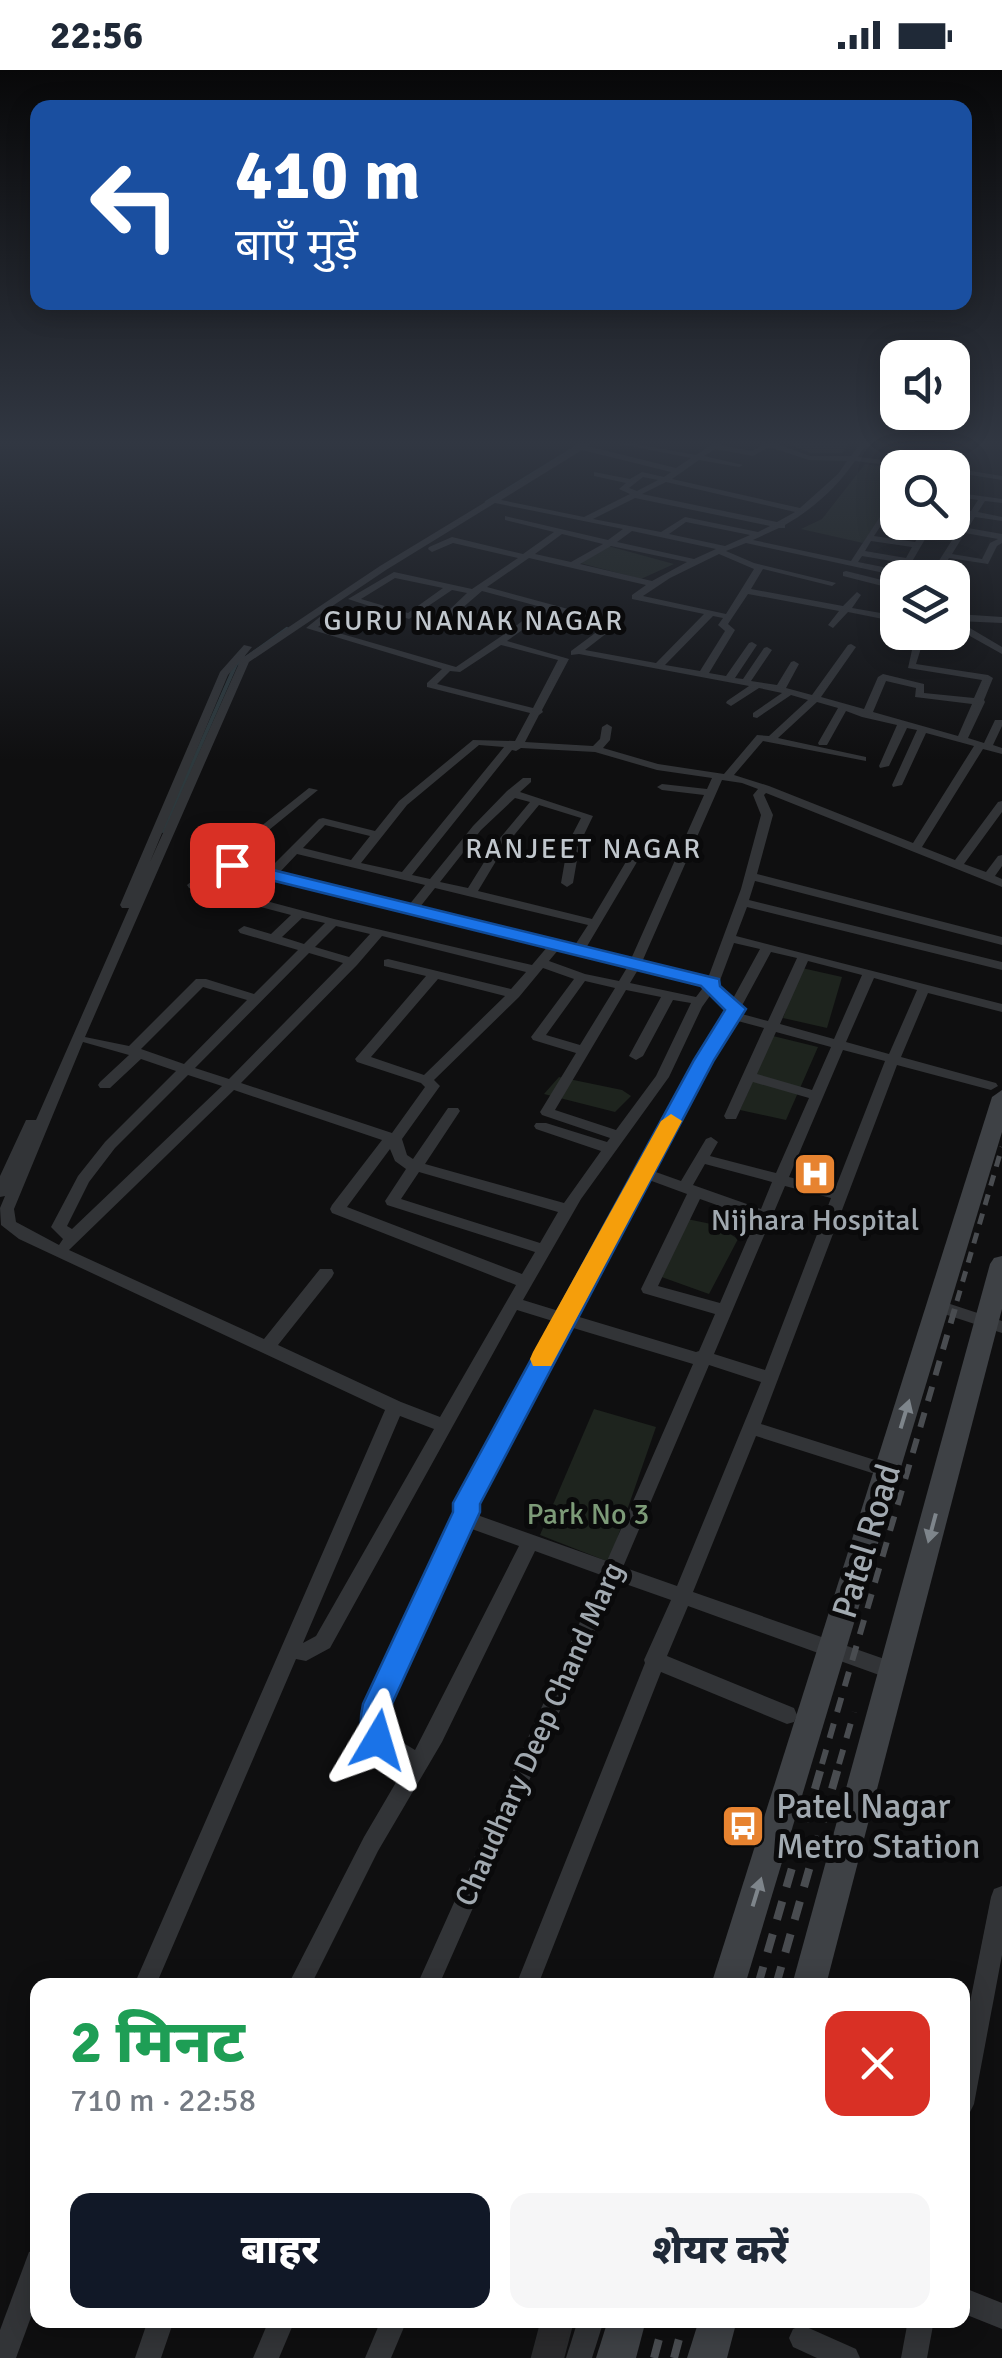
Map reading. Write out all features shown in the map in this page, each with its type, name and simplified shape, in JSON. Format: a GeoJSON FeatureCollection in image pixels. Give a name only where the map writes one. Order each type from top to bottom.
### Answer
{"type":"FeatureCollection","features":[{"type":"Feature","properties":{"kind":"main road","name":"Patel Road"},"geometry":{"type":"LineString","coordinates":[[730,1978],[938,1306],[996,1092]]}},
{"type":"Feature","properties":{"kind":"main road","name":"Patel Road"},"geometry":{"type":"LineString","coordinates":[[810,1978],[892,1671],[994,1324],[1002,1264]]}},
{"type":"Feature","properties":{"kind":"main road"},"geometry":{"type":"LineString","coordinates":[[616,2358],[625,2328]]}},
{"type":"Feature","properties":{"kind":"main road"},"geometry":{"type":"LineString","coordinates":[[707,2358],[716,2328]]}},
{"type":"Feature","properties":{"kind":"street"},"geometry":{"type":"LineString","coordinates":[[0,1192],[228,665],[246,648],[411,548]]}},
{"type":"Feature","properties":{"kind":"street"},"geometry":{"type":"LineString","coordinates":[[417,548],[242,664],[7,1209],[9,1225],[60,1252],[442,1425]]}},
{"type":"Feature","properties":{"kind":"street"},"geometry":{"type":"LineString","coordinates":[[436,548],[310,627],[462,670],[549,606]]}},
{"type":"Feature","properties":{"kind":"street"},"geometry":{"type":"LineString","coordinates":[[486,548],[652,584]]}},
{"type":"Feature","properties":{"kind":"street"},"geometry":{"type":"LineString","coordinates":[[510,634],[446,617],[538,548]]}},
{"type":"Feature","properties":{"kind":"street"},"geometry":{"type":"LineString","coordinates":[[572,565],[602,548]]}},
{"type":"Feature","properties":{"kind":"street"},"geometry":{"type":"LineString","coordinates":[[631,548],[697,562]]}},
{"type":"Feature","properties":{"kind":"street"},"geometry":{"type":"LineString","coordinates":[[649,552],[653,548]]}},
{"type":"Feature","properties":{"kind":"street"},"geometry":{"type":"LineString","coordinates":[[684,560],[699,548]]}},
{"type":"Feature","properties":{"kind":"street"},"geometry":{"type":"LineString","coordinates":[[716,548],[757,566],[832,583]]}},
{"type":"Feature","properties":{"kind":"street"},"geometry":{"type":"LineString","coordinates":[[725,548],[652,584],[635,597],[728,618]]}},
{"type":"Feature","properties":{"kind":"street"},"geometry":{"type":"LineString","coordinates":[[775,548],[880,569]]}},
{"type":"Feature","properties":{"kind":"street"},"geometry":{"type":"LineString","coordinates":[[853,564],[863,548]]}},
{"type":"Feature","properties":{"kind":"street"},"geometry":{"type":"LineString","coordinates":[[910,560],[917,548]]}},
{"type":"Feature","properties":{"kind":"street"},"geometry":{"type":"LineString","coordinates":[[938,548],[945,555]]}},
{"type":"Feature","properties":{"kind":"street"},"geometry":{"type":"LineString","coordinates":[[942,560],[950,548]]}},
{"type":"Feature","properties":{"kind":"street"},"geometry":{"type":"LineString","coordinates":[[860,553],[910,560],[945,555],[985,562],[996,548]]}},
{"type":"Feature","properties":{"kind":"street"},"geometry":{"type":"LineString","coordinates":[[702,675],[730,630],[724,625],[757,566]]}},
{"type":"Feature","properties":{"kind":"street"},"geometry":{"type":"LineString","coordinates":[[846,574],[880,582]]}},
{"type":"Feature","properties":{"kind":"street"},"geometry":{"type":"LineString","coordinates":[[392,576],[477,590],[613,624],[564,659],[538,712],[513,748],[405,876]]}},
{"type":"Feature","properties":{"kind":"street"},"geometry":{"type":"LineString","coordinates":[[353,600],[409,616],[451,587]]}},
{"type":"Feature","properties":{"kind":"street"},"geometry":{"type":"LineString","coordinates":[[746,591],[880,616]]}},
{"type":"Feature","properties":{"kind":"street"},"geometry":{"type":"LineString","coordinates":[[833,625],[853,599],[880,605]]}},
{"type":"Feature","properties":{"kind":"street"},"geometry":{"type":"LineString","coordinates":[[657,667],[708,615]]}},
{"type":"Feature","properties":{"kind":"street"},"geometry":{"type":"LineString","coordinates":[[867,631],[877,616]]}},
{"type":"Feature","properties":{"kind":"street"},"geometry":{"type":"LineString","coordinates":[[970,618],[1002,620]]}},
{"type":"Feature","properties":{"kind":"street"},"geometry":{"type":"LineString","coordinates":[[970,632],[1002,651]]}},
{"type":"Feature","properties":{"kind":"street"},"geometry":{"type":"LineString","coordinates":[[500,642],[564,659]]}},
{"type":"Feature","properties":{"kind":"street"},"geometry":{"type":"LineString","coordinates":[[728,680],[752,645]]}},
{"type":"Feature","properties":{"kind":"street"},"geometry":{"type":"LineString","coordinates":[[772,738],[812,700],[852,648]]}},
{"type":"Feature","properties":{"kind":"street"},"geometry":{"type":"LineString","coordinates":[[745,683],[767,650]]}},
{"type":"Feature","properties":{"kind":"street"},"geometry":{"type":"LineString","coordinates":[[916,650],[912,666],[988,678],[962,739]]}},
{"type":"Feature","properties":{"kind":"street"},"geometry":{"type":"LineString","coordinates":[[577,651],[784,691],[1002,751]]}},
{"type":"Feature","properties":{"kind":"street"},"geometry":{"type":"LineString","coordinates":[[758,715],[784,691],[794,664]]}},
{"type":"Feature","properties":{"kind":"street"},"geometry":{"type":"LineString","coordinates":[[448,668],[430,685],[538,712]]}},
{"type":"Feature","properties":{"kind":"street"},"geometry":{"type":"LineString","coordinates":[[866,714],[883,677],[921,686],[919,695],[980,702]]}},
{"type":"Feature","properties":{"kind":"street"},"geometry":{"type":"LineString","coordinates":[[731,704],[758,685]]}},
{"type":"Feature","properties":{"kind":"street"},"geometry":{"type":"LineString","coordinates":[[823,743],[842,709]]}},
{"type":"Feature","properties":{"kind":"street"},"geometry":{"type":"LineString","coordinates":[[916,846],[999,722]]}},
{"type":"Feature","properties":{"kind":"street"},"geometry":{"type":"LineString","coordinates":[[884,766],[903,724]]}},
{"type":"Feature","properties":{"kind":"street"},"geometry":{"type":"LineString","coordinates":[[596,749],[605,740],[607,726]]}},
{"type":"Feature","properties":{"kind":"street"},"geometry":{"type":"LineString","coordinates":[[897,785],[922,729]]}},
{"type":"Feature","properties":{"kind":"street"},"geometry":{"type":"LineString","coordinates":[[616,1143],[547,1112],[635,964],[711,794],[756,740],[772,738],[862,758]]}},
{"type":"Feature","properties":{"kind":"street"},"geometry":{"type":"LineString","coordinates":[[354,864],[403,802],[475,742],[513,748],[596,749],[657,767],[765,788],[1002,883]]}},
{"type":"Feature","properties":{"kind":"street"},"geometry":{"type":"LineString","coordinates":[[411,910],[511,793],[527,780]]}},
{"type":"Feature","properties":{"kind":"street"},"geometry":{"type":"LineString","coordinates":[[662,788],[711,794]]}},
{"type":"Feature","properties":{"kind":"street"},"geometry":{"type":"LineString","coordinates":[[290,1650],[306,1652],[323,1642],[566,1209],[662,1077],[699,1001],[711,985],[742,902],[767,815],[758,795],[765,788]]}},
{"type":"Feature","properties":{"kind":"street"},"geometry":{"type":"LineString","coordinates":[[313,790],[192,885],[334,922],[699,1001]]}},
{"type":"Feature","properties":{"kind":"street"},"geometry":{"type":"LineString","coordinates":[[511,793],[587,816],[574,843],[566,883]]}},
{"type":"Feature","properties":{"kind":"street"},"geometry":{"type":"LineString","coordinates":[[471,893],[500,845],[537,801]]}},
{"type":"Feature","properties":{"kind":"street"},"geometry":{"type":"LineString","coordinates":[[956,866],[1002,804]]}},
{"type":"Feature","properties":{"kind":"street"},"geometry":{"type":"LineString","coordinates":[[270,876],[323,822],[378,835]]}},
{"type":"Feature","properties":{"kind":"street"},"geometry":{"type":"LineString","coordinates":[[295,850],[594,923]]}},
{"type":"Feature","properties":{"kind":"street"},"geometry":{"type":"LineString","coordinates":[[988,878],[1002,858]]}},
{"type":"Feature","properties":{"kind":"street"},"geometry":{"type":"LineString","coordinates":[[222,862],[711,985],[733,1012],[996,1092]]}},
{"type":"Feature","properties":{"kind":"street"},"geometry":{"type":"LineString","coordinates":[[578,950],[631,862]]}},
{"type":"Feature","properties":{"kind":"street"},"geometry":{"type":"LineString","coordinates":[[751,876],[1002,941]]}},
{"type":"Feature","properties":{"kind":"street"},"geometry":{"type":"LineString","coordinates":[[742,902],[1002,966]]}},
{"type":"Feature","properties":{"kind":"street"},"geometry":{"type":"LineString","coordinates":[[272,939],[300,913]]}},
{"type":"Feature","properties":{"kind":"street"},"geometry":{"type":"LineString","coordinates":[[72,1238],[58,1226],[83,1180],[110,1145],[334,922]]}},
{"type":"Feature","properties":{"kind":"street"},"geometry":{"type":"LineString","coordinates":[[244,930],[353,962]]}},
{"type":"Feature","properties":{"kind":"street"},"geometry":{"type":"LineString","coordinates":[[60,1252],[230,1086],[379,932]]}},
{"type":"Feature","properties":{"kind":"street"},"geometry":{"type":"LineString","coordinates":[[728,938],[1002,1008]]}},
{"type":"Feature","properties":{"kind":"street"},"geometry":{"type":"LineString","coordinates":[[426,1080],[514,994],[556,945]]}},
{"type":"Feature","properties":{"kind":"street"},"geometry":{"type":"LineString","coordinates":[[419,1764],[378,1740],[374,1723],[378,1704],[467,1512],[467,1503],[767,947]]}},
{"type":"Feature","properties":{"kind":"street"},"geometry":{"type":"LineString","coordinates":[[730,1116],[804,956]]}},
{"type":"Feature","properties":{"kind":"street"},"geometry":{"type":"LineString","coordinates":[[388,963],[514,994]]}},
{"type":"Feature","properties":{"kind":"street"},"geometry":{"type":"LineString","coordinates":[[435,974],[362,1060],[434,1086],[337,1209],[525,1282]]}},
{"type":"Feature","properties":{"kind":"street","name":"Chaudhary Deep Chand Marg"},"geometry":{"type":"LineString","coordinates":[[431,1978],[612,1572],[868,974]]}},
{"type":"Feature","properties":{"kind":"street"},"geometry":{"type":"LineString","coordinates":[[582,977],[538,1037],[582,1050]]}},
{"type":"Feature","properties":{"kind":"street"},"geometry":{"type":"LineString","coordinates":[[105,1085],[201,982],[256,999]]}},
{"type":"Feature","properties":{"kind":"street"},"geometry":{"type":"LineString","coordinates":[[531,1978],[654,1660],[751,1428],[892,1058],[924,988]]}},
{"type":"Feature","properties":{"kind":"street"},"geometry":{"type":"LineString","coordinates":[[636,1056],[669,995]]}},
{"type":"Feature","properties":{"kind":"street"},"geometry":{"type":"LineString","coordinates":[[88,1040],[135,1052],[393,1139]]}},
{"type":"Feature","properties":{"kind":"street"},"geometry":{"type":"LineString","coordinates":[[750,1077],[816,1096]]}},
{"type":"Feature","properties":{"kind":"street"},"geometry":{"type":"LineString","coordinates":[[453,1111],[392,1201],[543,1249]]}},
{"type":"Feature","properties":{"kind":"street"},"geometry":{"type":"LineString","coordinates":[[541,1126],[616,1143]]}},
{"type":"Feature","properties":{"kind":"street"},"geometry":{"type":"LineString","coordinates":[[393,1139],[400,1158],[414,1166],[566,1209]]}},
{"type":"Feature","properties":{"kind":"street"},"geometry":{"type":"LineString","coordinates":[[711,1142],[649,1288],[722,1310]]}},
{"type":"Feature","properties":{"kind":"street"},"geometry":{"type":"LineString","coordinates":[[703,1158],[842,1196]]}},
{"type":"Feature","properties":{"kind":"street"},"geometry":{"type":"LineString","coordinates":[[643,1173],[762,1216]]}},
{"type":"Feature","properties":{"kind":"street"},"geometry":{"type":"LineString","coordinates":[[266,1347],[326,1273]]}},
{"type":"Feature","properties":{"kind":"street"},"geometry":{"type":"LineString","coordinates":[[513,1302],[770,1378]]}},
{"type":"Feature","properties":{"kind":"street"},"geometry":{"type":"LineString","coordinates":[[938,1306],[994,1324]]}},
{"type":"Feature","properties":{"kind":"street"},"geometry":{"type":"LineString","coordinates":[[148,1978],[395,1407]]}},
{"type":"Feature","properties":{"kind":"street"},"geometry":{"type":"LineString","coordinates":[[751,1428],[872,1466]]}},
{"type":"Feature","properties":{"kind":"street"},"geometry":{"type":"LineString","coordinates":[[467,1512],[472,1521],[833,1646],[892,1671]]}},
{"type":"Feature","properties":{"kind":"street"},"geometry":{"type":"LineString","coordinates":[[302,1978],[371,1844],[419,1764],[531,1542]]}},
{"type":"Feature","properties":{"kind":"street"},"geometry":{"type":"LineString","coordinates":[[654,1660],[787,1715]]}},
{"type":"Feature","properties":{"kind":"street"},"geometry":{"type":"LineString","coordinates":[[970,2063],[1002,1897]]}},
{"type":"Feature","properties":{"kind":"street"},"geometry":{"type":"LineString","coordinates":[[3,2358],[30,2282]]}},
{"type":"Feature","properties":{"kind":"street"},"geometry":{"type":"LineString","coordinates":[[970,2303],[1002,2316]]}},
{"type":"Feature","properties":{"kind":"street"},"geometry":{"type":"LineString","coordinates":[[148,2358],[158,2328]]}},
{"type":"Feature","properties":{"kind":"street"},"geometry":{"type":"LineString","coordinates":[[266,2358],[279,2328]]}},
{"type":"Feature","properties":{"kind":"street"},"geometry":{"type":"LineString","coordinates":[[378,2358],[391,2328]]}},
{"type":"Feature","properties":{"kind":"street"},"geometry":{"type":"LineString","coordinates":[[579,2358],[588,2328]]}},
{"type":"Feature","properties":{"kind":"street"},"geometry":{"type":"LineString","coordinates":[[914,2358],[920,2328]]}},
{"type":"Feature","properties":{"kind":"street"},"geometry":{"type":"LineString","coordinates":[[802,2338],[846,2358]]}},
{"type":"Feature","properties":{"kind":"green space"},"geometry":{"type":"Polygon","coordinates":[[[605,548],[615,548],[674,564],[641,579],[580,563],[605,548]]]}},
{"type":"Feature","properties":{"kind":"green space"},"geometry":{"type":"Polygon","coordinates":[[[802,968],[842,977],[827,1028],[783,1018],[802,968]]]}},
{"type":"Feature","properties":{"kind":"green space"},"geometry":{"type":"Polygon","coordinates":[[[773,1036],[818,1047],[786,1120],[740,1110],[773,1036]]]}},
{"type":"Feature","properties":{"kind":"green space"},"geometry":{"type":"Polygon","coordinates":[[[559,1077],[622,1090],[631,1096],[615,1112],[544,1094],[559,1077]]]}},
{"type":"Feature","properties":{"kind":"green space"},"geometry":{"type":"Polygon","coordinates":[[[687,1219],[716,1225],[738,1239],[709,1294],[656,1275],[687,1219]]]}},
{"type":"Feature","properties":{"kind":"green space","name":"Park No 3"},"geometry":{"type":"Polygon","coordinates":[[[594,1409],[656,1427],[609,1562],[540,1535],[594,1409]]]}},
{"type":"Feature","properties":{"kind":"building"},"geometry":{"type":"Polygon","coordinates":[[[540,2328],[571,2328],[563,2358],[532,2358],[540,2328]]]}},
{"type":"Feature","properties":{"kind":"waterway"},"geometry":{"type":"LineString","coordinates":[[242,660],[287,628]]}},
{"type":"Feature","properties":{"kind":"waterway"},"geometry":{"type":"LineString","coordinates":[[163,831],[236,664],[242,660]]}},
{"type":"Feature","properties":{"kind":"railway"},"geometry":{"type":"LineString","coordinates":[[957,1301],[1002,1147]]}},
{"type":"Feature","properties":{"kind":"railway"},"geometry":{"type":"LineString","coordinates":[[822,1764],[958,1298]]}},
{"type":"Feature","properties":{"kind":"railway"},"geometry":{"type":"LineString","coordinates":[[839,1764],[854,1712]]}},
{"type":"Feature","properties":{"kind":"railway"},"geometry":{"type":"LineString","coordinates":[[760,1978],[823,1761]]}},
{"type":"Feature","properties":{"kind":"railway"},"geometry":{"type":"LineString","coordinates":[[778,1978],[840,1761]]}},
{"type":"Feature","properties":{"kind":"railway"},"geometry":{"type":"LineString","coordinates":[[654,2358],[662,2328]]}},
{"type":"Feature","properties":{"kind":"railway"},"geometry":{"type":"LineString","coordinates":[[674,2358],[682,2328]]}},
{"type":"Feature","properties":{"kind":"slow traffic"},"geometry":{"type":"LineString","coordinates":[[542,1359],[671,1121]]}},
{"type":"Feature","properties":{"kind":"place","name":"Nijhara Hospital"},"geometry":{"type":"Point","coordinates":[815,1174]}},
{"type":"Feature","properties":{"kind":"place","name":"Patel Nagar Metro Station"},"geometry":{"type":"Point","coordinates":[743,1826]}},
{"type":"Feature","properties":{"kind":"district","name":"GURU NANAK NAGAR"},"geometry":{"type":"Point","coordinates":[474,620]}},
{"type":"Feature","properties":{"kind":"district","name":"RANJEET NAGAR"},"geometry":{"type":"Point","coordinates":[584,848]}},
{"type":"Feature","properties":{"kind":"route"},"geometry":{"type":"LineString","coordinates":[[232,865],[712,983],[710,987],[736,1009],[704,1060],[467,1503],[467,1512],[378,1704],[374,1723],[378,1740]]}}]}
